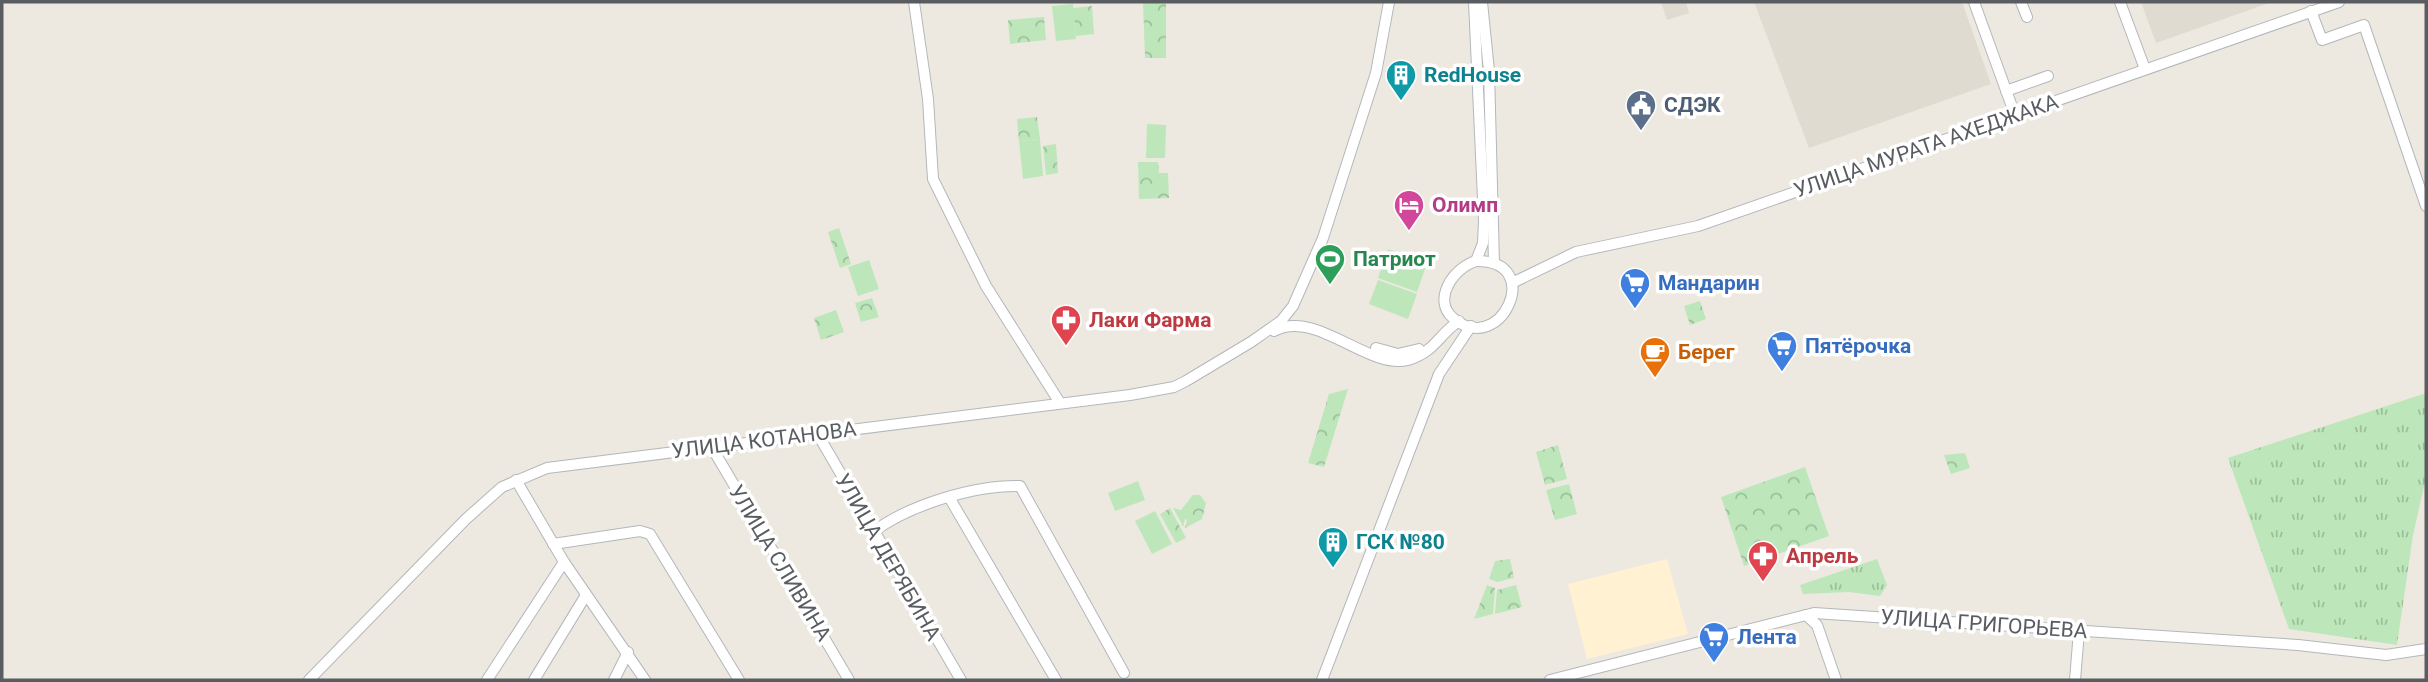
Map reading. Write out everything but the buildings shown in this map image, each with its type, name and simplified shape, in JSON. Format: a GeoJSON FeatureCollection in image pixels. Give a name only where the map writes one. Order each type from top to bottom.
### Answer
{"type":"FeatureCollection","features":[{"type":"Feature","properties":{"kind":"street"},"geometry":{"type":"LineString","coordinates":[[914,2],[928,99],[933,179],[986,286],[1059,403]]}},
{"type":"Feature","properties":{"kind":"street"},"geometry":{"type":"LineString","coordinates":[[1281,321],[1293,306],[1323,238],[1376,73],[1389,2]]}},
{"type":"Feature","properties":{"kind":"street"},"geometry":{"type":"LineString","coordinates":[[1474,2],[1484,221],[1483,243],[1476,261]]}},
{"type":"Feature","properties":{"kind":"street"},"geometry":{"type":"LineString","coordinates":[[1482,2],[1489,71],[1494,263]]}},
{"type":"Feature","properties":{"kind":"street"},"geometry":{"type":"LineString","coordinates":[[1974,2],[2014,115]]}},
{"type":"Feature","properties":{"kind":"street"},"geometry":{"type":"LineString","coordinates":[[2021,2],[2027,17]]}},
{"type":"Feature","properties":{"kind":"street"},"geometry":{"type":"LineString","coordinates":[[2120,2],[2144,69]]}},
{"type":"Feature","properties":{"kind":"street","name":"УЛИЦА МУРАТА АХЕДЖАКА"},"geometry":{"type":"LineString","coordinates":[[1512,283],[1576,252],[1698,226],[2339,2]]}},
{"type":"Feature","properties":{"kind":"street"},"geometry":{"type":"LineString","coordinates":[[2311,11],[2322,40],[2364,25],[2426,206]]}},
{"type":"Feature","properties":{"kind":"street"},"geometry":{"type":"LineString","coordinates":[[2006,91],[2048,76]]}},
{"type":"Feature","properties":{"kind":"street"},"geometry":{"type":"LineString","coordinates":[[1281,321],[1295,320],[1384,352],[1398,354],[1430,345],[1437,337],[1448,312],[1450,278],[1455,271],[1476,261],[1494,263],[1502,268],[1512,283],[1513,299],[1506,313],[1486,326],[1471,326],[1448,312]]}},
{"type":"Feature","properties":{"kind":"street"},"geometry":{"type":"LineString","coordinates":[[1293,306],[1295,320]]}},
{"type":"Feature","properties":{"kind":"street","name":"УЛИЦА КОТАНОВА"},"geometry":{"type":"LineString","coordinates":[[309,680],[466,519],[516,480],[547,468],[1174,387],[1214,366],[1281,321]]}},
{"type":"Feature","properties":{"kind":"street"},"geometry":{"type":"LineString","coordinates":[[1214,366],[1227,361],[1284,326],[1319,332],[1388,360],[1408,360],[1431,349],[1459,321]]}},
{"type":"Feature","properties":{"kind":"street"},"geometry":{"type":"LineString","coordinates":[[1322,680],[1392,494],[1446,362],[1471,326]]}},
{"type":"Feature","properties":{"kind":"street"},"geometry":{"type":"LineString","coordinates":[[1431,349],[1437,351],[1446,362]]}},
{"type":"Feature","properties":{"kind":"street","name":"УЛИЦА ДЕРЯБИНА"},"geometry":{"type":"LineString","coordinates":[[817,433],[961,680]]}},
{"type":"Feature","properties":{"kind":"street","name":"УЛИЦА СЛИВИНА"},"geometry":{"type":"LineString","coordinates":[[711,446],[849,680]]}},
{"type":"Feature","properties":{"kind":"street"},"geometry":{"type":"LineString","coordinates":[[516,480],[564,562],[645,680]]}},
{"type":"Feature","properties":{"kind":"street"},"geometry":{"type":"LineString","coordinates":[[873,531],[889,519],[925,503],[1020,486],[1124,673]]}},
{"type":"Feature","properties":{"kind":"street"},"geometry":{"type":"LineString","coordinates":[[949,497],[1056,680]]}},
{"type":"Feature","properties":{"kind":"street"},"geometry":{"type":"LineString","coordinates":[[553,544],[640,531],[650,534],[739,680]]}},
{"type":"Feature","properties":{"kind":"street"},"geometry":{"type":"LineString","coordinates":[[488,680],[564,562]]}},
{"type":"Feature","properties":{"kind":"street"},"geometry":{"type":"LineString","coordinates":[[534,680],[586,595]]}},
{"type":"Feature","properties":{"kind":"street","name":"УЛИЦА ГРИГОРЬЕВА"},"geometry":{"type":"LineString","coordinates":[[1550,680],[1814,613],[2298,645],[2386,655],[2426,649]]}},
{"type":"Feature","properties":{"kind":"street"},"geometry":{"type":"LineString","coordinates":[[1806,615],[1817,625],[1836,680]]}},
{"type":"Feature","properties":{"kind":"street"},"geometry":{"type":"LineString","coordinates":[[2076,680],[2079,631]]}},
{"type":"Feature","properties":{"kind":"street"},"geometry":{"type":"LineString","coordinates":[[614,680],[628,652]]}},
{"type":"Feature","properties":{"kind":"shaded area"},"geometry":{"type":"Polygon","coordinates":[[[1661,2],[1686,2],[1689,13],[1667,20],[1661,2]]]}},
{"type":"Feature","properties":{"kind":"shaded area"},"geometry":{"type":"Polygon","coordinates":[[[1754,2],[1962,2],[1991,84],[1809,148],[1754,2]]]}},
{"type":"Feature","properties":{"kind":"shaded area"},"geometry":{"type":"Polygon","coordinates":[[[2141,2],[2272,2],[2156,43],[2141,2]]]}},
{"type":"Feature","properties":{"kind":"shaded area"},"geometry":{"type":"Polygon","coordinates":[[[1667,559],[1688,634],[1587,659],[1568,584],[1667,559]]]}},
{"type":"Feature","properties":{"kind":"green space"},"geometry":{"type":"Polygon","coordinates":[[[1143,2],[1166,2],[1166,58],[1145,58],[1143,2]]]}},
{"type":"Feature","properties":{"kind":"green space"},"geometry":{"type":"Polygon","coordinates":[[[1073,4],[1076,39],[1056,41],[1052,6],[1073,4]]]}},
{"type":"Feature","properties":{"kind":"green space"},"geometry":{"type":"Polygon","coordinates":[[[1092,6],[1094,34],[1076,36],[1073,8],[1092,6]]]}},
{"type":"Feature","properties":{"kind":"green space"},"geometry":{"type":"Polygon","coordinates":[[[1044,17],[1046,40],[1010,44],[1008,20],[1044,17]]]}},
{"type":"Feature","properties":{"kind":"green space"},"geometry":{"type":"Polygon","coordinates":[[[1037,117],[1040,139],[1019,141],[1017,119],[1037,117]]]}},
{"type":"Feature","properties":{"kind":"green space"},"geometry":{"type":"Polygon","coordinates":[[[1147,124],[1166,125],[1165,158],[1146,158],[1147,124]]]}},
{"type":"Feature","properties":{"kind":"green space"},"geometry":{"type":"Polygon","coordinates":[[[1040,139],[1043,176],[1023,179],[1019,141],[1040,139]]]}},
{"type":"Feature","properties":{"kind":"green space"},"geometry":{"type":"Polygon","coordinates":[[[1056,144],[1058,173],[1046,175],[1043,146],[1056,144]]]}},
{"type":"Feature","properties":{"kind":"green space"},"geometry":{"type":"Polygon","coordinates":[[[1138,162],[1158,162],[1159,173],[1168,173],[1169,198],[1139,199],[1138,162]]]}},
{"type":"Feature","properties":{"kind":"green space"},"geometry":{"type":"Polygon","coordinates":[[[839,228],[851,264],[840,268],[828,232],[839,228]]]}},
{"type":"Feature","properties":{"kind":"green space"},"geometry":{"type":"Polygon","coordinates":[[[1388,249],[1427,263],[1417,292],[1378,278],[1388,249]]]}},
{"type":"Feature","properties":{"kind":"green space"},"geometry":{"type":"Polygon","coordinates":[[[869,260],[879,289],[858,296],[848,267],[869,260]]]}},
{"type":"Feature","properties":{"kind":"green space"},"geometry":{"type":"Polygon","coordinates":[[[1378,280],[1417,294],[1408,319],[1369,304],[1378,280]]]}},
{"type":"Feature","properties":{"kind":"green space"},"geometry":{"type":"Polygon","coordinates":[[[872,298],[879,317],[861,322],[855,303],[872,298]]]}},
{"type":"Feature","properties":{"kind":"green space"},"geometry":{"type":"Polygon","coordinates":[[[1700,301],[1706,319],[1690,325],[1684,306],[1700,301]]]}},
{"type":"Feature","properties":{"kind":"green space"},"geometry":{"type":"Polygon","coordinates":[[[836,310],[844,332],[821,340],[814,318],[836,310]]]}},
{"type":"Feature","properties":{"kind":"green space"},"geometry":{"type":"Polygon","coordinates":[[[1348,389],[1324,467],[1308,463],[1329,394],[1348,389]]]}},
{"type":"Feature","properties":{"kind":"green space"},"geometry":{"type":"Polygon","coordinates":[[[2426,393],[2426,478],[2413,535],[2397,645],[2289,629],[2228,458],[2426,393]]]}},
{"type":"Feature","properties":{"kind":"green space"},"geometry":{"type":"Polygon","coordinates":[[[1558,445],[1567,479],[1545,485],[1536,452],[1558,445]]]}},
{"type":"Feature","properties":{"kind":"green space"},"geometry":{"type":"Polygon","coordinates":[[[1965,453],[1970,468],[1951,474],[1944,455],[1965,453]]]}},
{"type":"Feature","properties":{"kind":"green space"},"geometry":{"type":"Polygon","coordinates":[[[1805,467],[1829,536],[1744,566],[1721,497],[1805,467]]]}},
{"type":"Feature","properties":{"kind":"green space"},"geometry":{"type":"Polygon","coordinates":[[[1138,481],[1145,500],[1115,511],[1108,493],[1138,481]]]}},
{"type":"Feature","properties":{"kind":"green space"},"geometry":{"type":"Polygon","coordinates":[[[1569,484],[1577,514],[1555,520],[1546,490],[1569,484]]]}},
{"type":"Feature","properties":{"kind":"green space"},"geometry":{"type":"Polygon","coordinates":[[[1193,495],[1200,495],[1206,503],[1202,519],[1185,528],[1187,520],[1185,519],[1183,526],[1173,508],[1181,510],[1193,495]]]}},
{"type":"Feature","properties":{"kind":"green space"},"geometry":{"type":"Polygon","coordinates":[[[1170,508],[1186,538],[1176,543],[1160,514],[1170,508]]]}},
{"type":"Feature","properties":{"kind":"green space"},"geometry":{"type":"Polygon","coordinates":[[[1155,511],[1172,544],[1152,554],[1135,521],[1155,511]]]}},
{"type":"Feature","properties":{"kind":"green space"},"geometry":{"type":"Polygon","coordinates":[[[1510,559],[1514,578],[1497,582],[1489,579],[1495,561],[1510,559]]]}},
{"type":"Feature","properties":{"kind":"green space"},"geometry":{"type":"Polygon","coordinates":[[[1877,559],[1887,585],[1880,596],[1849,592],[1803,594],[1800,585],[1877,559]]]}},
{"type":"Feature","properties":{"kind":"green space"},"geometry":{"type":"Polygon","coordinates":[[[1487,585],[1495,588],[1493,614],[1474,619],[1487,585]]]}},
{"type":"Feature","properties":{"kind":"green space"},"geometry":{"type":"Polygon","coordinates":[[[1516,585],[1522,607],[1495,614],[1497,590],[1516,585]]]}},
{"type":"Feature","properties":{"kind":"place","name":"RedHouse"},"geometry":{"type":"Point","coordinates":[1401,102]}},
{"type":"Feature","properties":{"kind":"place","name":"СДЭК"},"geometry":{"type":"Point","coordinates":[1641,132]}},
{"type":"Feature","properties":{"kind":"place","name":"Олимп"},"geometry":{"type":"Point","coordinates":[1409,232]}},
{"type":"Feature","properties":{"kind":"place","name":"Патриот"},"geometry":{"type":"Point","coordinates":[1330,286]}},
{"type":"Feature","properties":{"kind":"place","name":"Мандарин"},"geometry":{"type":"Point","coordinates":[1635,310]}},
{"type":"Feature","properties":{"kind":"place","name":"Лаки Фарма"},"geometry":{"type":"Point","coordinates":[1066,347]}},
{"type":"Feature","properties":{"kind":"place","name":"Пятёрочка"},"geometry":{"type":"Point","coordinates":[1782,373]}},
{"type":"Feature","properties":{"kind":"place","name":"Берег"},"geometry":{"type":"Point","coordinates":[1655,379]}},
{"type":"Feature","properties":{"kind":"place","name":"ГСК №80"},"geometry":{"type":"Point","coordinates":[1333,569]}},
{"type":"Feature","properties":{"kind":"place","name":"Апрель"},"geometry":{"type":"Point","coordinates":[1763,583]}},
{"type":"Feature","properties":{"kind":"place","name":"Лента"},"geometry":{"type":"Point","coordinates":[1714,664]}}]}
